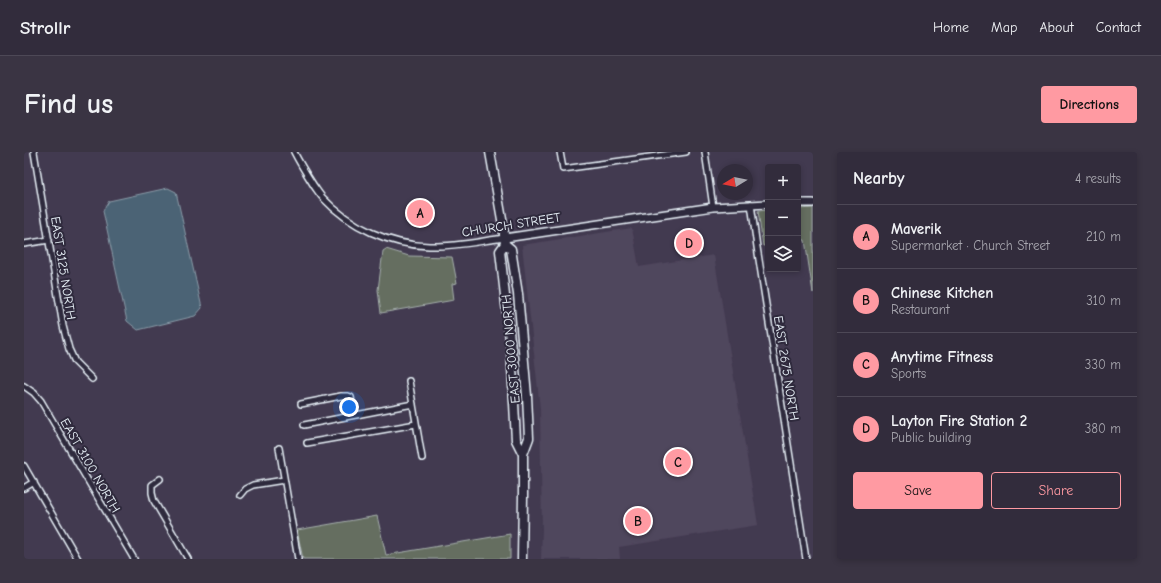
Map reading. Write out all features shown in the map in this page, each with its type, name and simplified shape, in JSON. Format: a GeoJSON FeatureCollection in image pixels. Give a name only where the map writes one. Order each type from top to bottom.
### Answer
{"type":"FeatureCollection","features":[{"type":"Feature","properties":{"kind":"main road","name":"EAST 3000 NORTH"},"geometry":{"type":"LineString","coordinates":[[490,152],[505,241],[512,249],[518,294],[527,396],[529,438],[523,454],[524,496],[522,559]]}},
{"type":"Feature","properties":{"kind":"main road","name":"EAST 3000 NORTH"},"geometry":{"type":"LineString","coordinates":[[505,241],[500,251],[511,349],[516,440],[523,454]]}},
{"type":"Feature","properties":{"kind":"street","name":"EAST 3125 NORTH"},"geometry":{"type":"LineString","coordinates":[[34,152],[63,326],[69,349],[75,362],[92,379]]}},
{"type":"Feature","properties":{"kind":"street","name":"CHURCH STREET"},"geometry":{"type":"LineString","coordinates":[[294,152],[302,168],[323,198],[346,218],[382,237],[406,244],[430,246],[505,241],[713,206],[765,204]]}},
{"type":"Feature","properties":{"kind":"street"},"geometry":{"type":"LineString","coordinates":[[560,152],[563,169],[686,152]]}},
{"type":"Feature","properties":{"kind":"street"},"geometry":{"type":"LineString","coordinates":[[705,152],[713,206]]}},
{"type":"Feature","properties":{"kind":"street"},"geometry":{"type":"LineString","coordinates":[[801,203],[813,203]]}},
{"type":"Feature","properties":{"kind":"street","name":"EAST 2675 NORTH"},"geometry":{"type":"LineString","coordinates":[[752,204],[757,247],[806,559]]}},
{"type":"Feature","properties":{"kind":"street"},"geometry":{"type":"LineString","coordinates":[[24,244],[49,240]]}},
{"type":"Feature","properties":{"kind":"street"},"geometry":{"type":"LineString","coordinates":[[409,381],[422,458]]}},
{"type":"Feature","properties":{"kind":"street","name":"EAST 3100 NORTH"},"geometry":{"type":"LineString","coordinates":[[24,386],[34,393],[41,401],[134,559]]}},
{"type":"Feature","properties":{"kind":"street"},"geometry":{"type":"LineString","coordinates":[[301,404],[348,396],[351,397],[354,415]]}},
{"type":"Feature","properties":{"kind":"street"},"geometry":{"type":"LineString","coordinates":[[304,425],[413,404]]}},
{"type":"Feature","properties":{"kind":"street"},"geometry":{"type":"LineString","coordinates":[[307,443],[416,424]]}},
{"type":"Feature","properties":{"kind":"street"},"geometry":{"type":"LineString","coordinates":[[279,448],[298,559]]}},
{"type":"Feature","properties":{"kind":"street"},"geometry":{"type":"LineString","coordinates":[[24,466],[78,559]]}},
{"type":"Feature","properties":{"kind":"street"},"geometry":{"type":"LineString","coordinates":[[160,480],[152,485],[154,501],[188,559]]}},
{"type":"Feature","properties":{"kind":"street"},"geometry":{"type":"LineString","coordinates":[[240,495],[245,489],[253,485],[284,480]]}},
{"type":"Feature","properties":{"kind":"street"},"geometry":{"type":"LineString","coordinates":[[24,488],[34,482]]}},
{"type":"Feature","properties":{"kind":"shaded area"},"geometry":{"type":"Polygon","coordinates":[[[632,228],[639,267],[714,255],[758,525],[619,547],[620,559],[541,559],[540,408],[522,245],[632,228]]]}},
{"type":"Feature","properties":{"kind":"green space"},"geometry":{"type":"Polygon","coordinates":[[[813,208],[813,293],[805,240],[801,240],[801,209],[813,208]]]}},
{"type":"Feature","properties":{"kind":"green space"},"geometry":{"type":"Polygon","coordinates":[[[765,210],[765,246],[763,246],[758,211],[765,210]]]}},
{"type":"Feature","properties":{"kind":"green space"},"geometry":{"type":"Polygon","coordinates":[[[386,249],[409,256],[452,257],[457,283],[452,284],[454,300],[381,313],[378,290],[383,251],[386,249]]]}},
{"type":"Feature","properties":{"kind":"green space"},"geometry":{"type":"Polygon","coordinates":[[[377,516],[386,555],[510,534],[510,559],[303,559],[297,530],[377,516]]]}},
{"type":"Feature","properties":{"kind":"water"},"geometry":{"type":"Polygon","coordinates":[[[168,188],[176,192],[202,308],[195,316],[138,330],[127,321],[103,211],[109,201],[168,188]]]}},
{"type":"Feature","properties":{"kind":"place","name":"Maverik"},"geometry":{"type":"Point","coordinates":[420,213]}},
{"type":"Feature","properties":{"kind":"place","name":"Layton Fire Station 2"},"geometry":{"type":"Point","coordinates":[689,243]}},
{"type":"Feature","properties":{"kind":"place","name":"Anytime Fitness"},"geometry":{"type":"Point","coordinates":[678,462]}},
{"type":"Feature","properties":{"kind":"place","name":"Chinese Kitchen"},"geometry":{"type":"Point","coordinates":[638,521]}}]}
